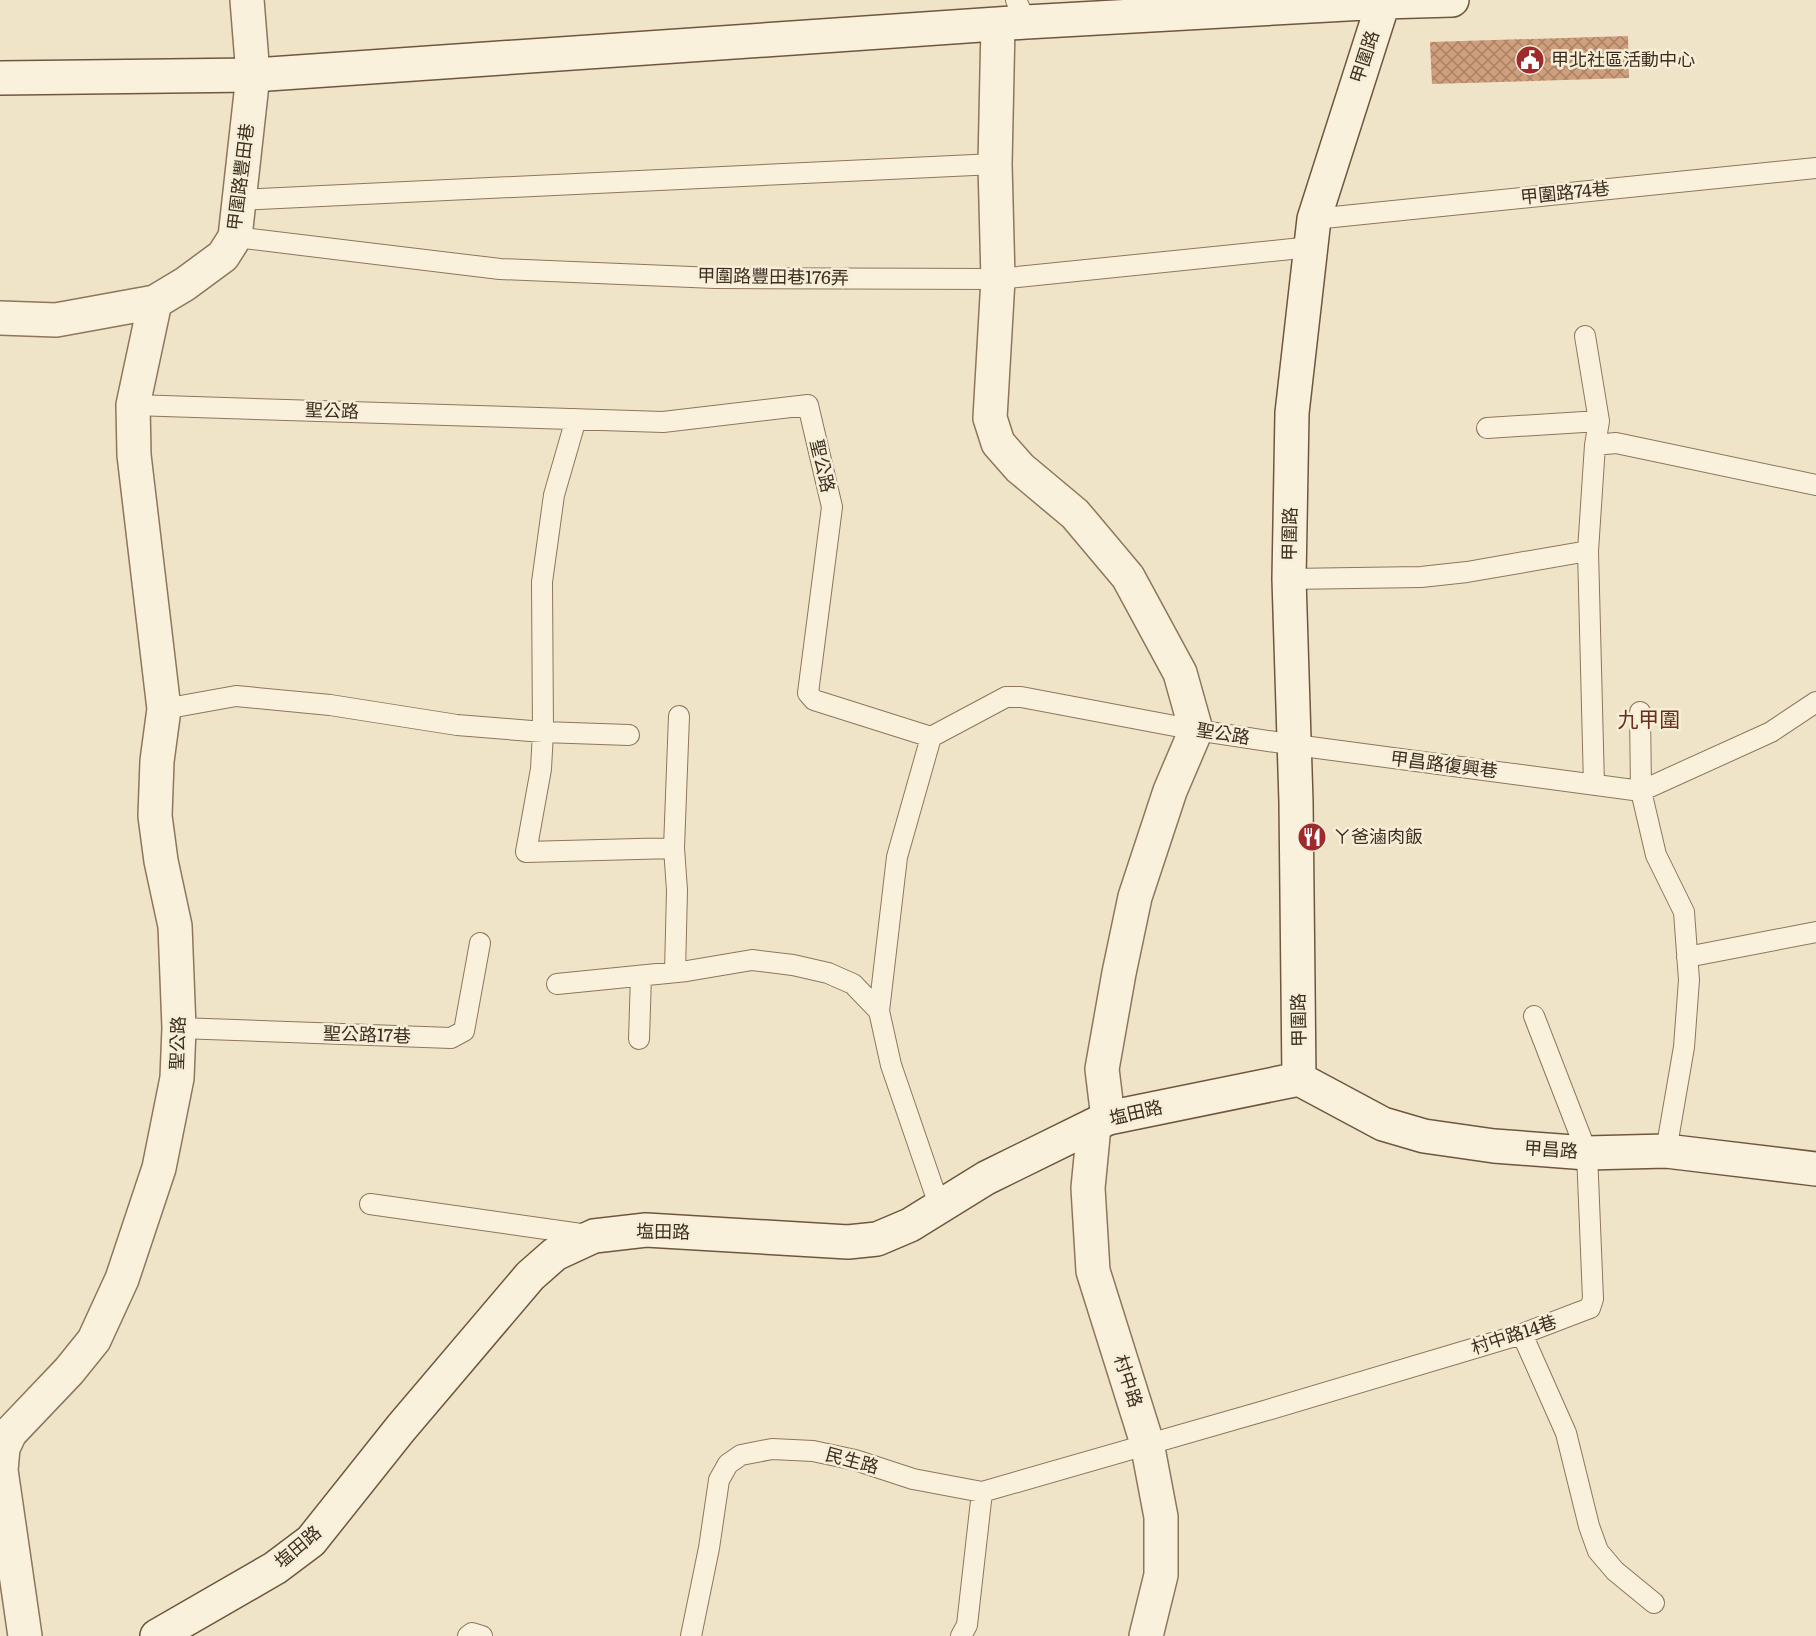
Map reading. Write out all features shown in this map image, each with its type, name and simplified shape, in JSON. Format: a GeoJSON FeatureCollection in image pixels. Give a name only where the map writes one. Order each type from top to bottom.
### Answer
{"type":"FeatureCollection","features":[{"type":"Feature","properties":{"kind":"street","name":"甲圍路豐田巷"},"geometry":{"type":"LineString","coordinates":[[0,318],[56,320],[155,302],[185,285],[223,256],[235,237],[253,75],[248,0]]}},
{"type":"Feature","properties":{"kind":"street"},"geometry":{"type":"LineString","coordinates":[[0,78],[253,75],[1013,16],[1452,0]]}},
{"type":"Feature","properties":{"kind":"street","name":"甲圍路"},"geometry":{"type":"LineString","coordinates":[[1299,1079],[1295,746],[1289,579],[1292,413],[1312,233],[1383,1]]}},
{"type":"Feature","properties":{"kind":"street"},"geometry":{"type":"LineString","coordinates":[[1013,16],[995,164],[998,279],[990,418],[998,443],[1020,468],[1075,514],[1128,577],[1180,673],[1196,730]]}},
{"type":"Feature","properties":{"kind":"street","name":"聖公路"},"geometry":{"type":"LineString","coordinates":[[25,1636],[1,1470],[3,1448],[10,1432],[69,1371],[94,1340],[122,1279],[159,1168],[177,1078],[180,1028],[175,926],[161,861],[155,816],[157,761],[164,709],[134,454],[133,405],[155,302]]}},
{"type":"Feature","properties":{"kind":"street","name":"村中路"},"geometry":{"type":"LineString","coordinates":[[1146,1636],[1161,1575],[1161,1517],[1147,1445],[1093,1271],[1088,1188],[1101,1122],[1102,1069],[1135,897],[1170,791],[1196,730]]}},
{"type":"Feature","properties":{"kind":"street","name":"塩田路"},"geometry":{"type":"LineString","coordinates":[[157,1636],[275,1568],[311,1541],[401,1428],[530,1276],[555,1254],[594,1236],[646,1230],[848,1242],[877,1239],[910,1225],[986,1178],[1101,1122],[1299,1079]]}},
{"type":"Feature","properties":{"kind":"street","name":"甲昌路"},"geometry":{"type":"LineString","coordinates":[[1299,1079],[1383,1124],[1424,1136],[1494,1146],[1587,1153],[1666,1152],[1816,1169]]}},
{"type":"Feature","properties":{"kind":"lane"},"geometry":{"type":"LineString","coordinates":[[238,200],[995,164]]}},
{"type":"Feature","properties":{"kind":"lane","name":"甲圍路74巷"},"geometry":{"type":"LineString","coordinates":[[1312,233],[1816,168]]}},
{"type":"Feature","properties":{"kind":"lane","name":"甲圍路豐田巷176弄"},"geometry":{"type":"LineString","coordinates":[[235,237],[500,269],[715,278],[998,279],[1312,233]]}},
{"type":"Feature","properties":{"kind":"lane"},"geometry":{"type":"LineString","coordinates":[[1585,336],[1599,421],[1595,445],[1588,551],[1594,785]]}},
{"type":"Feature","properties":{"kind":"lane","name":"聖公路"},"geometry":{"type":"LineString","coordinates":[[133,405],[663,422],[808,405],[832,507],[808,693],[814,700],[931,737],[1006,697],[1021,697],[1295,746]]}},
{"type":"Feature","properties":{"kind":"lane"},"geometry":{"type":"LineString","coordinates":[[576,419],[554,495],[542,582],[543,732],[541,769],[526,852],[675,848]]}},
{"type":"Feature","properties":{"kind":"lane"},"geometry":{"type":"LineString","coordinates":[[1487,428],[1599,421]]}},
{"type":"Feature","properties":{"kind":"lane"},"geometry":{"type":"LineString","coordinates":[[1595,445],[1616,443],[1816,485]]}},
{"type":"Feature","properties":{"kind":"lane"},"geometry":{"type":"LineString","coordinates":[[1289,579],[1421,577],[1467,572],[1588,551]]}},
{"type":"Feature","properties":{"kind":"lane"},"geometry":{"type":"LineString","coordinates":[[164,709],[236,696],[330,705],[457,725],[543,732],[629,735]]}},
{"type":"Feature","properties":{"kind":"lane"},"geometry":{"type":"LineString","coordinates":[[1641,791],[1771,732],[1816,702]]}},
{"type":"Feature","properties":{"kind":"lane"},"geometry":{"type":"LineString","coordinates":[[1640,712],[1641,791],[1656,855],[1684,912],[1689,980],[1684,1047],[1666,1152]]}},
{"type":"Feature","properties":{"kind":"lane"},"geometry":{"type":"LineString","coordinates":[[675,972],[677,891],[675,848],[680,716]]}},
{"type":"Feature","properties":{"kind":"lane"},"geometry":{"type":"LineString","coordinates":[[931,737],[897,857],[879,1011],[891,1065],[939,1205]]}},
{"type":"Feature","properties":{"kind":"lane","name":"甲昌路復興巷"},"geometry":{"type":"LineString","coordinates":[[1295,746],[1641,791]]}},
{"type":"Feature","properties":{"kind":"lane"},"geometry":{"type":"LineString","coordinates":[[1687,957],[1816,932]]}},
{"type":"Feature","properties":{"kind":"lane","name":"聖公路17巷"},"geometry":{"type":"LineString","coordinates":[[180,1028],[452,1038],[464,1031],[480,943]]}},
{"type":"Feature","properties":{"kind":"lane"},"geometry":{"type":"LineString","coordinates":[[557,984],[675,972],[752,960],[793,965],[828,973],[853,984],[879,1011]]}},
{"type":"Feature","properties":{"kind":"lane"},"geometry":{"type":"LineString","coordinates":[[639,1039],[641,976]]}},
{"type":"Feature","properties":{"kind":"lane","name":"村中路14巷"},"geometry":{"type":"LineString","coordinates":[[1147,1445],[1522,1334],[1590,1308],[1593,1299],[1587,1153],[1534,1016]]}},
{"type":"Feature","properties":{"kind":"lane"},"geometry":{"type":"LineString","coordinates":[[370,1204],[594,1236]]}},
{"type":"Feature","properties":{"kind":"lane"},"geometry":{"type":"LineString","coordinates":[[1522,1334],[1566,1433],[1589,1526],[1598,1551],[1615,1571],[1654,1603]]}},
{"type":"Feature","properties":{"kind":"lane","name":"民生路"},"geometry":{"type":"LineString","coordinates":[[691,1636],[709,1548],[719,1480],[728,1464],[741,1455],[772,1449],[813,1451],[855,1460],[913,1479],[982,1492],[1147,1445]]}},
{"type":"Feature","properties":{"kind":"lane"},"geometry":{"type":"LineString","coordinates":[[961,1636],[967,1625],[982,1492]]}},
{"type":"Feature","properties":{"kind":"lane"},"geometry":{"type":"LineString","coordinates":[[468,1636],[472,1633],[482,1636]]}},
{"type":"Feature","properties":{"kind":"building","name":"甲北社區活動中心"},"geometry":{"type":"Polygon","coordinates":[[[1628,36],[1629,78],[1432,84],[1430,42],[1628,36]]]}},
{"type":"Feature","properties":{"kind":"place","name":"甲北社區活動中心"},"geometry":{"type":"Point","coordinates":[1530,60]}},
{"type":"Feature","properties":{"kind":"place","name":"ㄚ爸滷肉飯"},"geometry":{"type":"Point","coordinates":[1312,837]}},
{"type":"Feature","properties":{"kind":"district","name":"九甲圍"},"geometry":{"type":"Point","coordinates":[1649,720]}}]}
